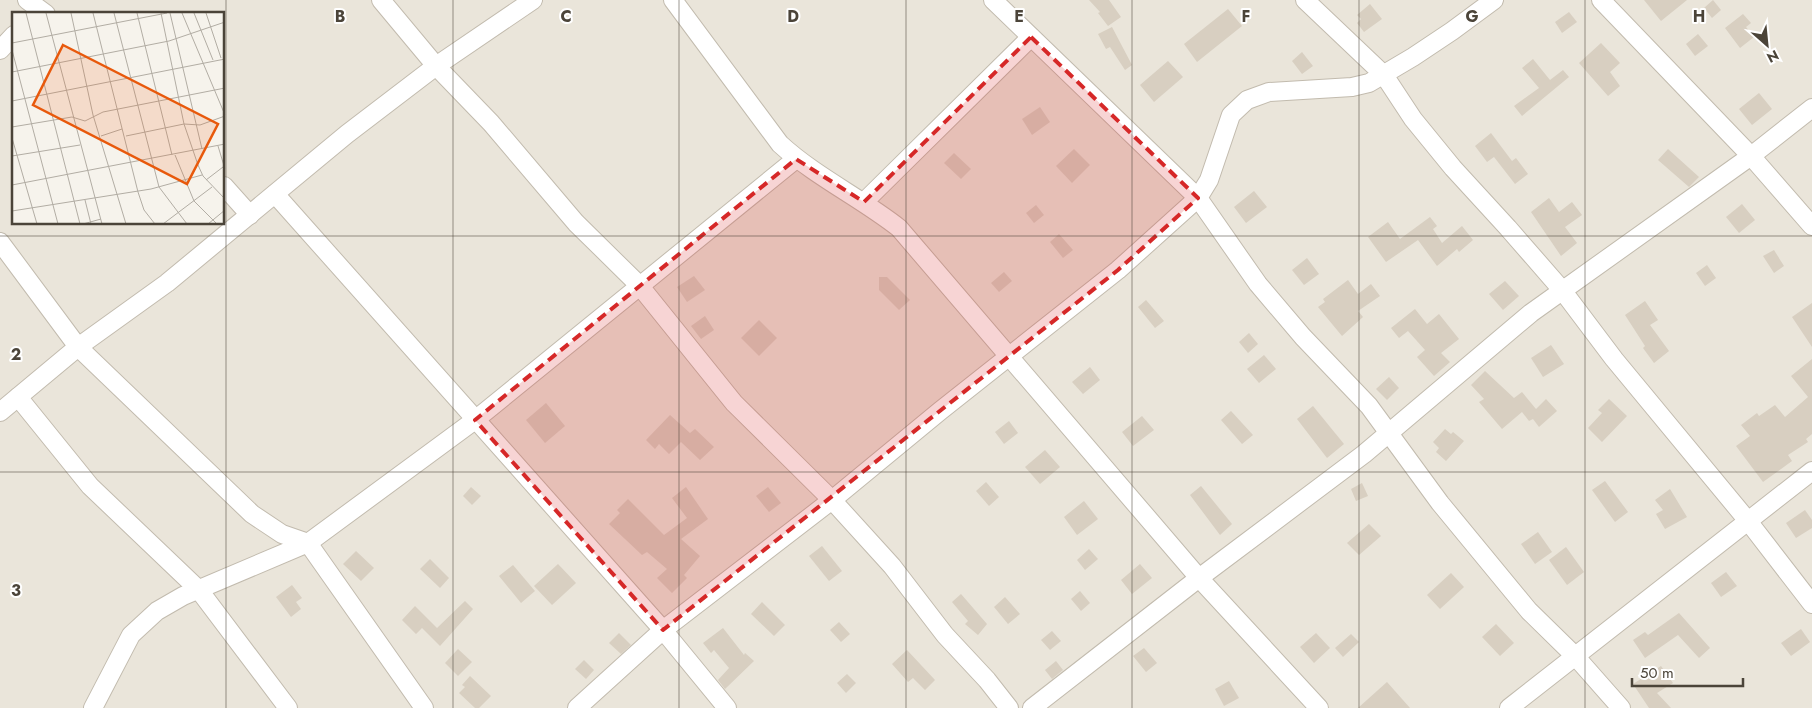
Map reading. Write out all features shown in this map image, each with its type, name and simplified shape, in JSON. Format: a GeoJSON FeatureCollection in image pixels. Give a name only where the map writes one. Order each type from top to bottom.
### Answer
{"type":"FeatureCollection","features":[{"type":"Feature","properties":{"kind":"street"},"geometry":{"type":"LineString","coordinates":[[381,0],[436,66],[491,123],[576,223],[639,286],[734,403],[832,500],[892,566],[945,634],[1009,708]]}},
{"type":"Feature","properties":{"kind":"street"},"geometry":{"type":"LineString","coordinates":[[0,412],[78,347],[167,283],[347,134],[436,66],[533,0]]}},
{"type":"Feature","properties":{"kind":"street"},"geometry":{"type":"LineString","coordinates":[[673,0],[780,144],[796,159],[864,202],[899,228],[1198,578],[1319,708]]}},
{"type":"Feature","properties":{"kind":"street"},"geometry":{"type":"LineString","coordinates":[[992,0],[1198,198],[1258,284],[1302,337],[1370,406],[1440,504],[1530,611],[1576,657],[1621,708]]}},
{"type":"Feature","properties":{"kind":"street"},"geometry":{"type":"LineString","coordinates":[[1305,0],[1384,75],[1413,119],[1453,168],[1562,290],[1614,359],[1748,521],[1812,604]]}},
{"type":"Feature","properties":{"kind":"street"},"geometry":{"type":"LineString","coordinates":[[577,708],[663,630],[832,500],[1118,270],[1198,198],[1208,180],[1231,115],[1247,100],[1269,92],[1352,87],[1368,83],[1384,75],[1452,31],[1494,0]]}},
{"type":"Feature","properties":{"kind":"street"},"geometry":{"type":"LineString","coordinates":[[1601,0],[1751,156],[1812,226]]}},
{"type":"Feature","properties":{"kind":"street"},"geometry":{"type":"LineString","coordinates":[[0,50],[12,37]]}},
{"type":"Feature","properties":{"kind":"street"},"geometry":{"type":"LineString","coordinates":[[864,202],[1031,37]]}},
{"type":"Feature","properties":{"kind":"street"},"geometry":{"type":"LineString","coordinates":[[1032,708],[1198,578],[1364,454],[1531,313],[1751,156],[1812,108]]}},
{"type":"Feature","properties":{"kind":"street"},"geometry":{"type":"LineString","coordinates":[[93,708],[131,635],[157,611],[183,596],[308,543],[475,420],[796,159]]}},
{"type":"Feature","properties":{"kind":"street"},"geometry":{"type":"LineString","coordinates":[[225,187],[250,215]]}},
{"type":"Feature","properties":{"kind":"street"},"geometry":{"type":"LineString","coordinates":[[274,194],[663,630],[728,708]]}},
{"type":"Feature","properties":{"kind":"street"},"geometry":{"type":"LineString","coordinates":[[0,242],[78,347],[252,514],[282,534],[308,543],[424,708]]}},
{"type":"Feature","properties":{"kind":"street"},"geometry":{"type":"LineString","coordinates":[[18,397],[90,486],[199,590],[288,708]]}},
{"type":"Feature","properties":{"kind":"street"},"geometry":{"type":"LineString","coordinates":[[1509,708],[1812,471]]}},
{"type":"Feature","properties":{"kind":"highlighted area"},"geometry":{"type":"Polygon","coordinates":[[[1031,37],[1198,198],[1118,270],[663,630],[475,420],[796,159],[864,202],[1031,37]]]}},
{"type":"Feature","properties":{"kind":"shaded area"},"geometry":{"type":"Polygon","coordinates":[[[0,0],[1812,0],[1812,708],[0,708],[0,0]]]}},
{"type":"Feature","properties":{"kind":"building"},"geometry":{"type":"Polygon","coordinates":[[[1089,0],[1109,0],[1121,17],[1108,26],[1098,13],[1100,12],[1089,0]]]}},
{"type":"Feature","properties":{"kind":"building"},"geometry":{"type":"Polygon","coordinates":[[[1644,0],[1687,0],[1661,21],[1644,0]]]}},
{"type":"Feature","properties":{"kind":"building"},"geometry":{"type":"Polygon","coordinates":[[[1713,0],[1721,10],[1712,18],[1704,8],[1713,0]]]}},
{"type":"Feature","properties":{"kind":"building"},"geometry":{"type":"Polygon","coordinates":[[[1370,4],[1382,19],[1364,32],[1357,23],[1361,19],[1357,15],[1370,4]]]}},
{"type":"Feature","properties":{"kind":"building"},"geometry":{"type":"Polygon","coordinates":[[[1228,9],[1242,26],[1197,62],[1184,44],[1228,9]]]}},
{"type":"Feature","properties":{"kind":"building"},"geometry":{"type":"Polygon","coordinates":[[[1569,12],[1577,22],[1562,33],[1555,22],[1569,12]]]}},
{"type":"Feature","properties":{"kind":"building"},"geometry":{"type":"Polygon","coordinates":[[[1743,14],[1751,23],[1746,27],[1754,37],[1740,48],[1725,28],[1743,14]]]}},
{"type":"Feature","properties":{"kind":"building"},"geometry":{"type":"Polygon","coordinates":[[[1112,27],[1132,65],[1125,70],[1110,47],[1106,49],[1098,34],[1112,27]]]}},
{"type":"Feature","properties":{"kind":"building"},"geometry":{"type":"Polygon","coordinates":[[[1698,34],[1708,46],[1695,56],[1686,44],[1698,34]]]}},
{"type":"Feature","properties":{"kind":"building"},"geometry":{"type":"Polygon","coordinates":[[[1601,43],[1620,63],[1610,72],[1620,86],[1608,96],[1579,63],[1601,43]]]}},
{"type":"Feature","properties":{"kind":"building"},"geometry":{"type":"Polygon","coordinates":[[[1302,52],[1313,66],[1302,74],[1292,61],[1302,52]]]}},
{"type":"Feature","properties":{"kind":"building"},"geometry":{"type":"Polygon","coordinates":[[[1533,59],[1550,80],[1563,70],[1569,77],[1522,116],[1514,106],[1539,88],[1522,68],[1533,59]]]}},
{"type":"Feature","properties":{"kind":"building"},"geometry":{"type":"Polygon","coordinates":[[[1168,61],[1183,77],[1154,102],[1140,85],[1168,61]]]}},
{"type":"Feature","properties":{"kind":"building"},"geometry":{"type":"Polygon","coordinates":[[[1759,93],[1772,109],[1752,125],[1739,109],[1759,93]]]}},
{"type":"Feature","properties":{"kind":"building"},"geometry":{"type":"Polygon","coordinates":[[[1040,107],[1050,122],[1032,135],[1022,119],[1040,107]]]}},
{"type":"Feature","properties":{"kind":"building"},"geometry":{"type":"Polygon","coordinates":[[[1491,133],[1512,161],[1516,158],[1528,174],[1515,184],[1494,157],[1487,162],[1475,146],[1491,133]]]}},
{"type":"Feature","properties":{"kind":"building"},"geometry":{"type":"Polygon","coordinates":[[[1074,149],[1090,165],[1072,183],[1056,166],[1074,149]]]}},
{"type":"Feature","properties":{"kind":"building"},"geometry":{"type":"Polygon","coordinates":[[[1668,149],[1699,177],[1689,187],[1658,160],[1668,149]]]}},
{"type":"Feature","properties":{"kind":"building"},"geometry":{"type":"Polygon","coordinates":[[[954,153],[971,169],[961,179],[944,163],[954,153]]]}},
{"type":"Feature","properties":{"kind":"building"},"geometry":{"type":"Polygon","coordinates":[[[1254,191],[1267,207],[1246,223],[1234,207],[1254,191]]]}},
{"type":"Feature","properties":{"kind":"building"},"geometry":{"type":"Polygon","coordinates":[[[1549,198],[1559,212],[1572,202],[1582,215],[1565,227],[1577,243],[1561,256],[1531,212],[1549,198]]]}},
{"type":"Feature","properties":{"kind":"building"},"geometry":{"type":"Polygon","coordinates":[[[1742,204],[1755,220],[1739,233],[1726,217],[1742,204]]]}},
{"type":"Feature","properties":{"kind":"building"},"geometry":{"type":"Polygon","coordinates":[[[1036,205],[1044,215],[1034,223],[1026,213],[1036,205]]]}},
{"type":"Feature","properties":{"kind":"building"},"geometry":{"type":"Polygon","coordinates":[[[1430,217],[1437,226],[1433,229],[1442,243],[1462,226],[1473,240],[1459,252],[1457,249],[1437,266],[1418,240],[1386,262],[1368,237],[1388,222],[1400,239],[1430,217]]]}},
{"type":"Feature","properties":{"kind":"building"},"geometry":{"type":"Polygon","coordinates":[[[1059,234],[1073,250],[1063,258],[1050,242],[1059,234]]]}},
{"type":"Feature","properties":{"kind":"building"},"geometry":{"type":"Polygon","coordinates":[[[1774,250],[1784,266],[1774,273],[1763,256],[1774,250]]]}},
{"type":"Feature","properties":{"kind":"building"},"geometry":{"type":"Polygon","coordinates":[[[1307,258],[1319,274],[1304,285],[1292,270],[1307,258]]]}},
{"type":"Feature","properties":{"kind":"building"},"geometry":{"type":"Polygon","coordinates":[[[1707,265],[1716,278],[1705,286],[1696,273],[1707,265]]]}},
{"type":"Feature","properties":{"kind":"building"},"geometry":{"type":"Polygon","coordinates":[[[1004,272],[1012,281],[999,292],[991,283],[1004,272]]]}},
{"type":"Feature","properties":{"kind":"building"},"geometry":{"type":"Polygon","coordinates":[[[694,276],[705,290],[687,302],[677,287],[694,276]]]}},
{"type":"Feature","properties":{"kind":"building"},"geometry":{"type":"Polygon","coordinates":[[[879,277],[887,277],[910,300],[899,310],[879,290],[879,277]]]}},
{"type":"Feature","properties":{"kind":"building"},"geometry":{"type":"Polygon","coordinates":[[[1348,280],[1358,294],[1371,284],[1380,296],[1358,311],[1363,317],[1342,336],[1318,307],[1325,302],[1323,299],[1348,280]]]}},
{"type":"Feature","properties":{"kind":"building"},"geometry":{"type":"Polygon","coordinates":[[[1505,281],[1519,296],[1503,310],[1489,294],[1505,281]]]}},
{"type":"Feature","properties":{"kind":"building"},"geometry":{"type":"Polygon","coordinates":[[[1146,300],[1164,321],[1155,328],[1138,307],[1146,300]]]}},
{"type":"Feature","properties":{"kind":"building"},"geometry":{"type":"Polygon","coordinates":[[[1645,301],[1658,320],[1650,325],[1669,351],[1654,363],[1643,348],[1645,346],[1625,315],[1645,301]]]}},
{"type":"Feature","properties":{"kind":"building"},"geometry":{"type":"Polygon","coordinates":[[[1812,303],[1812,347],[1792,317],[1812,303]]]}},
{"type":"Feature","properties":{"kind":"building"},"geometry":{"type":"Polygon","coordinates":[[[1415,309],[1427,324],[1439,314],[1459,339],[1441,353],[1450,362],[1434,376],[1417,357],[1425,350],[1408,331],[1399,338],[1391,328],[1415,309]]]}},
{"type":"Feature","properties":{"kind":"building"},"geometry":{"type":"Polygon","coordinates":[[[705,316],[714,330],[701,339],[691,326],[705,316]]]}},
{"type":"Feature","properties":{"kind":"building"},"geometry":{"type":"Polygon","coordinates":[[[759,320],[777,338],[759,356],[741,338],[759,320]]]}},
{"type":"Feature","properties":{"kind":"building"},"geometry":{"type":"Polygon","coordinates":[[[1249,333],[1258,344],[1248,353],[1239,342],[1249,333]]]}},
{"type":"Feature","properties":{"kind":"building"},"geometry":{"type":"Polygon","coordinates":[[[1551,345],[1564,364],[1543,377],[1531,358],[1551,345]]]}},
{"type":"Feature","properties":{"kind":"building"},"geometry":{"type":"Polygon","coordinates":[[[1264,355],[1276,369],[1259,383],[1247,369],[1264,355]]]}},
{"type":"Feature","properties":{"kind":"building"},"geometry":{"type":"Polygon","coordinates":[[[1812,359],[1812,434],[1806,439],[1808,442],[1788,455],[1792,461],[1763,482],[1736,446],[1750,436],[1741,425],[1757,413],[1759,416],[1775,405],[1785,417],[1808,397],[1791,376],[1812,359]]]}},
{"type":"Feature","properties":{"kind":"building"},"geometry":{"type":"Polygon","coordinates":[[[1090,367],[1100,380],[1083,394],[1072,382],[1090,367]]]}},
{"type":"Feature","properties":{"kind":"building"},"geometry":{"type":"Polygon","coordinates":[[[1485,371],[1514,398],[1522,392],[1536,409],[1546,399],[1557,411],[1539,427],[1533,419],[1529,421],[1522,412],[1502,429],[1479,402],[1484,399],[1471,385],[1485,371]]]}},
{"type":"Feature","properties":{"kind":"building"},"geometry":{"type":"Polygon","coordinates":[[[1389,377],[1399,388],[1387,400],[1376,389],[1389,377]]]}},
{"type":"Feature","properties":{"kind":"building"},"geometry":{"type":"Polygon","coordinates":[[[1609,399],[1627,416],[1602,442],[1588,428],[1602,413],[1598,410],[1609,399]]]}},
{"type":"Feature","properties":{"kind":"building"},"geometry":{"type":"Polygon","coordinates":[[[546,403],[565,426],[545,443],[526,420],[546,403]]]}},
{"type":"Feature","properties":{"kind":"building"},"geometry":{"type":"Polygon","coordinates":[[[1313,406],[1344,444],[1327,458],[1297,419],[1313,406]]]}},
{"type":"Feature","properties":{"kind":"building"},"geometry":{"type":"Polygon","coordinates":[[[1231,411],[1253,435],[1242,444],[1221,420],[1231,411]]]}},
{"type":"Feature","properties":{"kind":"building"},"geometry":{"type":"Polygon","coordinates":[[[670,415],[690,433],[695,429],[714,447],[700,460],[681,442],[669,454],[659,444],[655,449],[646,440],[670,415]]]}},
{"type":"Feature","properties":{"kind":"building"},"geometry":{"type":"Polygon","coordinates":[[[1142,416],[1154,430],[1133,446],[1122,432],[1142,416]]]}},
{"type":"Feature","properties":{"kind":"building"},"geometry":{"type":"Polygon","coordinates":[[[1009,421],[1018,433],[1004,444],[995,432],[1009,421]]]}},
{"type":"Feature","properties":{"kind":"building"},"geometry":{"type":"Polygon","coordinates":[[[1445,429],[1451,434],[1453,432],[1464,441],[1446,461],[1436,452],[1439,448],[1433,442],[1445,429]]]}},
{"type":"Feature","properties":{"kind":"building"},"geometry":{"type":"Polygon","coordinates":[[[1045,450],[1060,467],[1040,484],[1025,467],[1045,450]]]}},
{"type":"Feature","properties":{"kind":"building"},"geometry":{"type":"Polygon","coordinates":[[[1605,481],[1628,512],[1615,522],[1592,490],[1605,481]]]}},
{"type":"Feature","properties":{"kind":"building"},"geometry":{"type":"Polygon","coordinates":[[[986,482],[999,497],[989,506],[976,491],[986,482]]]}},
{"type":"Feature","properties":{"kind":"building"},"geometry":{"type":"Polygon","coordinates":[[[1362,483],[1368,496],[1356,501],[1351,489],[1362,483]]]}},
{"type":"Feature","properties":{"kind":"building"},"geometry":{"type":"Polygon","coordinates":[[[1201,486],[1232,524],[1220,535],[1190,495],[1201,486]]]}},
{"type":"Feature","properties":{"kind":"building"},"geometry":{"type":"Polygon","coordinates":[[[471,487],[481,496],[472,505],[463,496],[471,487]]]}},
{"type":"Feature","properties":{"kind":"building"},"geometry":{"type":"Polygon","coordinates":[[[686,487],[708,519],[681,539],[700,556],[684,575],[687,578],[672,593],[657,578],[667,569],[647,552],[642,555],[609,524],[620,513],[617,510],[628,499],[664,535],[687,518],[672,498],[686,487]]]}},
{"type":"Feature","properties":{"kind":"building"},"geometry":{"type":"Polygon","coordinates":[[[768,487],[781,503],[769,512],[756,496],[768,487]]]}},
{"type":"Feature","properties":{"kind":"building"},"geometry":{"type":"Polygon","coordinates":[[[1670,489],[1687,517],[1665,529],[1656,514],[1663,510],[1655,500],[1670,489]]]}},
{"type":"Feature","properties":{"kind":"building"},"geometry":{"type":"Polygon","coordinates":[[[1084,501],[1098,519],[1077,535],[1064,517],[1084,501]]]}},
{"type":"Feature","properties":{"kind":"building"},"geometry":{"type":"Polygon","coordinates":[[[1805,510],[1812,520],[1812,528],[1796,538],[1786,523],[1805,510]]]}},
{"type":"Feature","properties":{"kind":"building"},"geometry":{"type":"Polygon","coordinates":[[[1369,524],[1381,536],[1359,555],[1347,543],[1369,524]]]}},
{"type":"Feature","properties":{"kind":"building"},"geometry":{"type":"Polygon","coordinates":[[[1538,532],[1552,552],[1535,564],[1521,544],[1538,532]]]}},
{"type":"Feature","properties":{"kind":"building"},"geometry":{"type":"Polygon","coordinates":[[[822,546],[842,571],[829,581],[809,556],[822,546]]]}},
{"type":"Feature","properties":{"kind":"building"},"geometry":{"type":"Polygon","coordinates":[[[1566,547],[1584,572],[1567,585],[1549,560],[1566,547]]]}},
{"type":"Feature","properties":{"kind":"building"},"geometry":{"type":"Polygon","coordinates":[[[1089,549],[1098,559],[1085,570],[1077,560],[1089,549]]]}},
{"type":"Feature","properties":{"kind":"building"},"geometry":{"type":"Polygon","coordinates":[[[356,551],[374,568],[361,581],[343,564],[356,551]]]}},
{"type":"Feature","properties":{"kind":"building"},"geometry":{"type":"Polygon","coordinates":[[[430,559],[449,578],[440,588],[420,569],[430,559]]]}},
{"type":"Feature","properties":{"kind":"building"},"geometry":{"type":"Polygon","coordinates":[[[558,564],[576,583],[552,605],[534,586],[558,564]]]}},
{"type":"Feature","properties":{"kind":"building"},"geometry":{"type":"Polygon","coordinates":[[[1140,564],[1152,578],[1132,594],[1121,580],[1140,564]]]}},
{"type":"Feature","properties":{"kind":"building"},"geometry":{"type":"Polygon","coordinates":[[[513,565],[535,591],[521,603],[499,576],[513,565]]]}},
{"type":"Feature","properties":{"kind":"building"},"geometry":{"type":"Polygon","coordinates":[[[1726,572],[1737,586],[1721,597],[1711,583],[1726,572]]]}},
{"type":"Feature","properties":{"kind":"building"},"geometry":{"type":"Polygon","coordinates":[[[1451,573],[1464,587],[1440,609],[1427,595],[1451,573]]]}},
{"type":"Feature","properties":{"kind":"building"},"geometry":{"type":"Polygon","coordinates":[[[292,585],[302,598],[296,602],[301,609],[291,617],[276,597],[292,585]]]}},
{"type":"Feature","properties":{"kind":"building"},"geometry":{"type":"Polygon","coordinates":[[[1080,591],[1090,603],[1081,611],[1071,599],[1080,591]]]}},
{"type":"Feature","properties":{"kind":"building"},"geometry":{"type":"Polygon","coordinates":[[[961,594],[987,624],[978,635],[965,624],[968,621],[952,602],[961,594]]]}},
{"type":"Feature","properties":{"kind":"building"},"geometry":{"type":"Polygon","coordinates":[[[1005,597],[1020,614],[1008,624],[994,607],[1005,597]]]}},
{"type":"Feature","properties":{"kind":"building"},"geometry":{"type":"Polygon","coordinates":[[[465,601],[473,609],[440,646],[422,628],[416,634],[402,620],[415,606],[437,628],[465,601]]]}},
{"type":"Feature","properties":{"kind":"building"},"geometry":{"type":"Polygon","coordinates":[[[762,602],[785,625],[774,636],[751,614],[762,602]]]}},
{"type":"Feature","properties":{"kind":"building"},"geometry":{"type":"Polygon","coordinates":[[[1679,613],[1710,648],[1699,658],[1678,635],[1645,658],[1633,640],[1645,632],[1648,635],[1679,613]]]}},
{"type":"Feature","properties":{"kind":"building"},"geometry":{"type":"Polygon","coordinates":[[[839,622],[850,634],[841,642],[830,630],[839,622]]]}},
{"type":"Feature","properties":{"kind":"building"},"geometry":{"type":"Polygon","coordinates":[[[1496,624],[1514,643],[1500,656],[1482,637],[1496,624]]]}},
{"type":"Feature","properties":{"kind":"building"},"geometry":{"type":"Polygon","coordinates":[[[723,628],[744,655],[745,653],[754,661],[725,689],[718,680],[729,668],[714,650],[711,653],[703,643],[723,628]]]}},
{"type":"Feature","properties":{"kind":"building"},"geometry":{"type":"Polygon","coordinates":[[[1801,629],[1810,642],[1791,656],[1781,643],[1801,629]]]}},
{"type":"Feature","properties":{"kind":"building"},"geometry":{"type":"Polygon","coordinates":[[[1052,631],[1061,641],[1050,650],[1041,640],[1052,631]]]}},
{"type":"Feature","properties":{"kind":"building"},"geometry":{"type":"Polygon","coordinates":[[[619,633],[631,645],[621,654],[609,643],[619,633]]]}},
{"type":"Feature","properties":{"kind":"building"},"geometry":{"type":"Polygon","coordinates":[[[1316,633],[1330,648],[1314,663],[1300,647],[1316,633]]]}},
{"type":"Feature","properties":{"kind":"building"},"geometry":{"type":"Polygon","coordinates":[[[1351,634],[1359,642],[1343,657],[1335,648],[1351,634]]]}},
{"type":"Feature","properties":{"kind":"building"},"geometry":{"type":"Polygon","coordinates":[[[1144,648],[1157,663],[1146,672],[1133,656],[1144,648]]]}},
{"type":"Feature","properties":{"kind":"building"},"geometry":{"type":"Polygon","coordinates":[[[458,649],[472,662],[458,676],[445,663],[458,649]]]}},
{"type":"Feature","properties":{"kind":"building"},"geometry":{"type":"Polygon","coordinates":[[[907,650],[935,680],[925,690],[913,678],[908,682],[892,664],[907,650]]]}},
{"type":"Feature","properties":{"kind":"building"},"geometry":{"type":"Polygon","coordinates":[[[584,660],[594,670],[586,679],[575,669],[584,660]]]}},
{"type":"Feature","properties":{"kind":"building"},"geometry":{"type":"Polygon","coordinates":[[[1056,661],[1063,670],[1052,679],[1045,670],[1056,661]]]}},
{"type":"Feature","properties":{"kind":"building"},"geometry":{"type":"Polygon","coordinates":[[[1661,666],[1673,683],[1657,693],[1671,708],[1649,708],[1633,684],[1661,666]]]}},
{"type":"Feature","properties":{"kind":"building"},"geometry":{"type":"Polygon","coordinates":[[[847,674],[856,683],[846,693],[837,683],[847,674]]]}},
{"type":"Feature","properties":{"kind":"building"},"geometry":{"type":"Polygon","coordinates":[[[470,676],[491,696],[479,708],[475,708],[459,693],[465,687],[462,685],[470,676]]]}},
{"type":"Feature","properties":{"kind":"building"},"geometry":{"type":"Polygon","coordinates":[[[1229,681],[1239,698],[1224,706],[1215,689],[1229,681]]]}},
{"type":"Feature","properties":{"kind":"building"},"geometry":{"type":"Polygon","coordinates":[[[1387,682],[1410,708],[1358,708],[1387,682]]]}}]}
